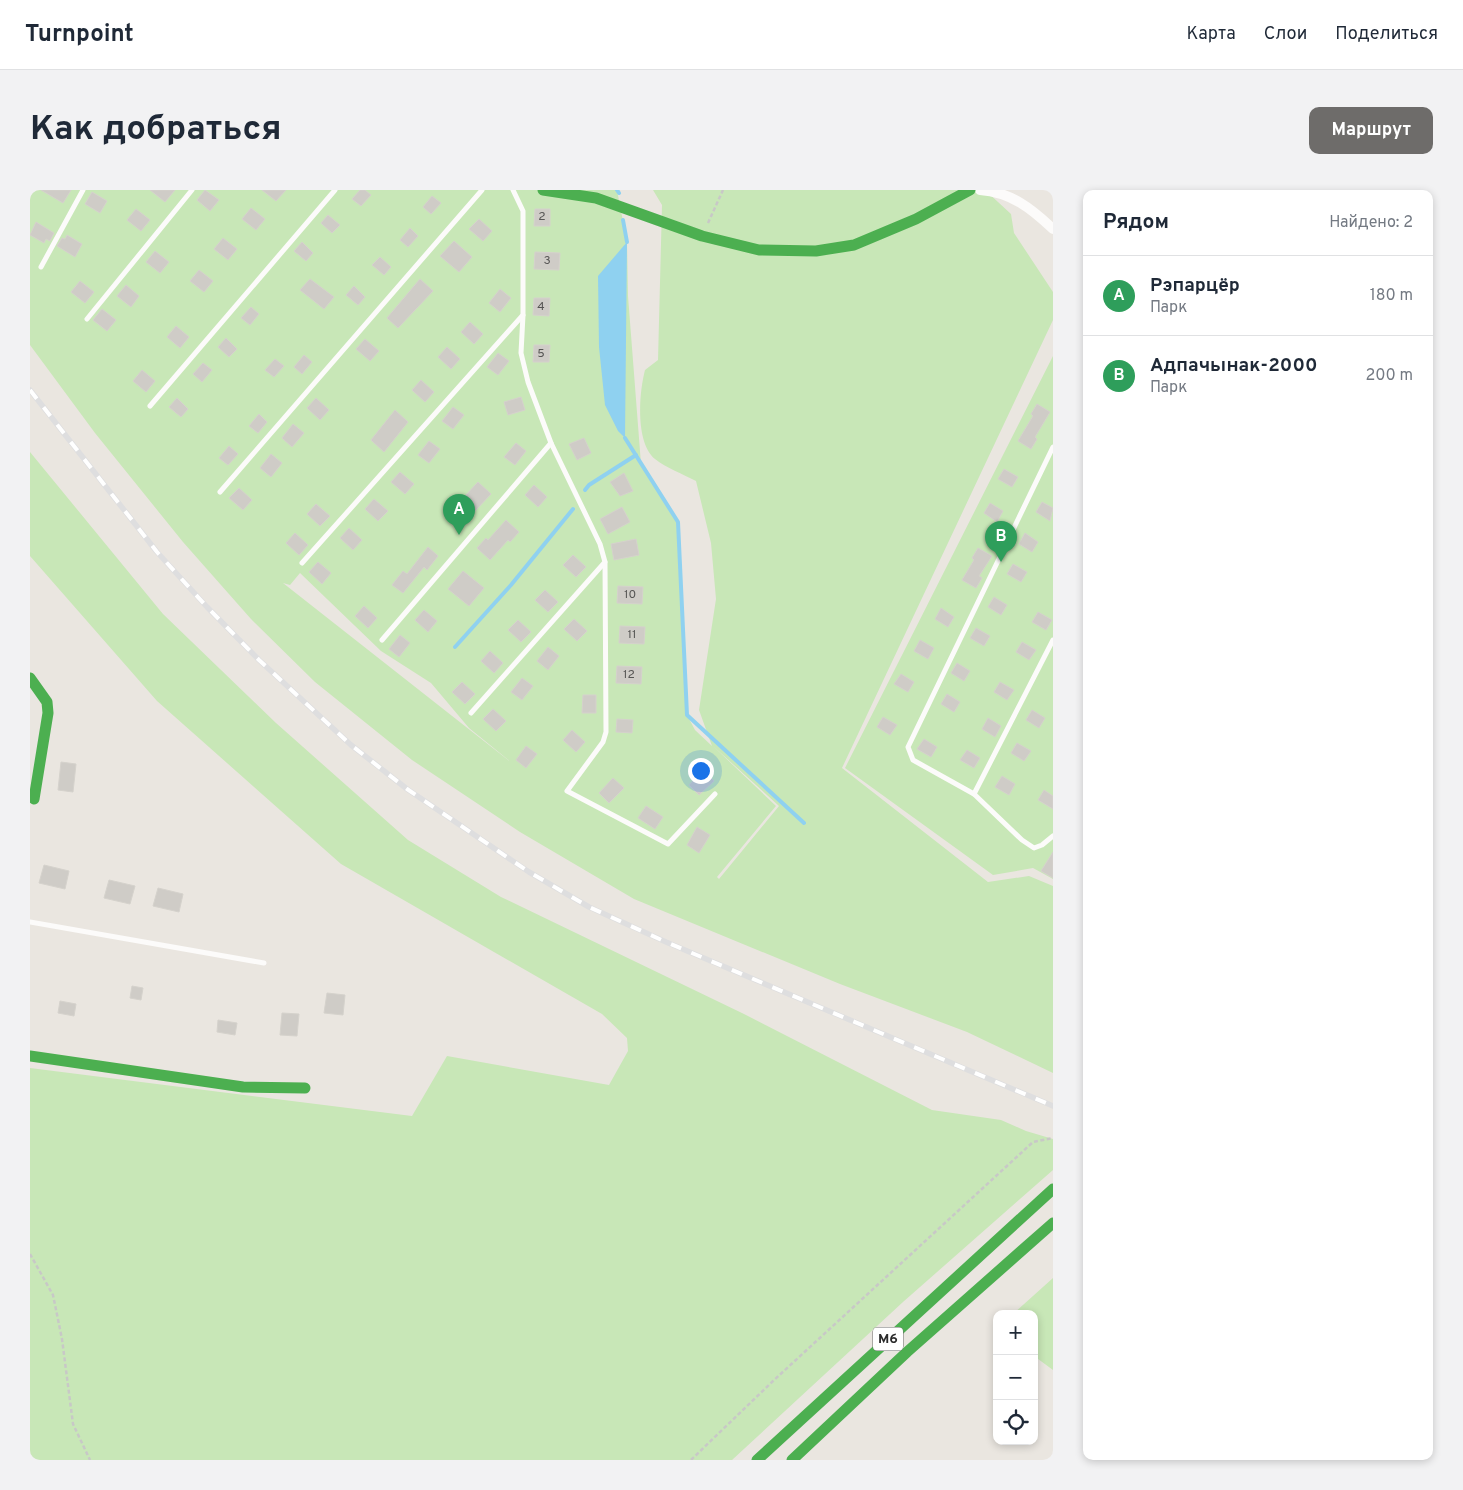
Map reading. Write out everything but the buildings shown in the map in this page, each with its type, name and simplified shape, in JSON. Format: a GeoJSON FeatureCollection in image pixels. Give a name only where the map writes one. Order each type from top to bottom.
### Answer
{"type":"FeatureCollection","features":[{"type":"Feature","properties":{"kind":"main road"},"geometry":{"type":"LineString","coordinates":[[543,190],[594,194],[702,236],[759,250],[816,251],[854,244],[916,219],[970,190]]}},
{"type":"Feature","properties":{"kind":"main road"},"geometry":{"type":"LineString","coordinates":[[30,678],[47,702],[48,713],[34,798]]}},
{"type":"Feature","properties":{"kind":"main road"},"geometry":{"type":"LineString","coordinates":[[30,1056],[243,1088],[305,1088]]}},
{"type":"Feature","properties":{"kind":"main road","name":"М6"},"geometry":{"type":"LineString","coordinates":[[757,1460],[1053,1188]]}},
{"type":"Feature","properties":{"kind":"main road","name":"М6"},"geometry":{"type":"LineString","coordinates":[[792,1460],[908,1352],[1053,1223]]}},
{"type":"Feature","properties":{"kind":"street"},"geometry":{"type":"LineString","coordinates":[[980,190],[993,191],[1029,206],[1053,229]]}},
{"type":"Feature","properties":{"kind":"lane"},"geometry":{"type":"LineString","coordinates":[[41,267],[83,190]]}},
{"type":"Feature","properties":{"kind":"lane"},"geometry":{"type":"LineString","coordinates":[[87,319],[192,190]]}},
{"type":"Feature","properties":{"kind":"lane"},"geometry":{"type":"LineString","coordinates":[[150,406],[335,190]]}},
{"type":"Feature","properties":{"kind":"lane"},"geometry":{"type":"LineString","coordinates":[[220,492],[482,190]]}},
{"type":"Feature","properties":{"kind":"lane"},"geometry":{"type":"LineString","coordinates":[[513,190],[523,211],[521,353],[528,382],[551,443],[600,544],[605,562],[606,732],[603,742],[567,791],[668,844],[715,794]]}},
{"type":"Feature","properties":{"kind":"lane"},"geometry":{"type":"LineString","coordinates":[[302,562],[523,315]]}},
{"type":"Feature","properties":{"kind":"lane"},"geometry":{"type":"LineString","coordinates":[[382,640],[551,443]]}},
{"type":"Feature","properties":{"kind":"lane"},"geometry":{"type":"LineString","coordinates":[[1053,447],[908,747],[913,760],[974,794],[1022,840],[1034,848],[1042,845],[1053,836]]}},
{"type":"Feature","properties":{"kind":"lane"},"geometry":{"type":"LineString","coordinates":[[471,713],[605,562]]}},
{"type":"Feature","properties":{"kind":"lane"},"geometry":{"type":"LineString","coordinates":[[974,794],[1053,640]]}},
{"type":"Feature","properties":{"kind":"lane"},"geometry":{"type":"LineString","coordinates":[[30,922],[264,963]]}},
{"type":"Feature","properties":{"kind":"path"},"geometry":{"type":"LineString","coordinates":[[702,236],[723,190]]}},
{"type":"Feature","properties":{"kind":"path"},"geometry":{"type":"LineString","coordinates":[[692,1460],[1033,1142],[1053,1138]]}},
{"type":"Feature","properties":{"kind":"path"},"geometry":{"type":"LineString","coordinates":[[30,1254],[53,1295],[62,1338],[73,1424],[90,1460]]}},
{"type":"Feature","properties":{"kind":"green space"},"geometry":{"type":"Polygon","coordinates":[[[30,190],[617,190],[627,242],[628,296],[641,464],[678,522],[687,715],[695,730],[712,746],[699,710],[716,599],[711,543],[696,481],[655,459],[644,441],[641,429],[640,404],[645,370],[658,360],[662,205],[653,190],[985,190],[1011,214],[1014,233],[1053,292],[1053,320],[842,768],[988,882],[1029,876],[1053,886],[1053,1073],[967,1032],[840,984],[634,899],[520,832],[412,760],[315,682],[251,619],[183,542],[95,433],[30,345],[30,190]],[[300,573],[290,585],[283,583],[512,763],[469,728],[431,683],[381,651],[300,573]],[[713,746],[776,806],[717,877],[719,879],[779,806],[713,746]]]}},
{"type":"Feature","properties":{"kind":"green space"},"geometry":{"type":"Polygon","coordinates":[[[1053,356],[1053,879],[1033,868],[993,875],[845,768],[1053,356]]]}},
{"type":"Feature","properties":{"kind":"green space"},"geometry":{"type":"Polygon","coordinates":[[[30,452],[163,614],[276,723],[408,840],[501,897],[744,1014],[932,1110],[1001,1120],[1026,1131],[1053,1139],[1053,1170],[903,1302],[732,1460],[30,1460],[30,1068],[412,1116],[447,1056],[609,1085],[628,1051],[627,1038],[602,1014],[341,864],[157,701],[30,556],[30,452]]]}},
{"type":"Feature","properties":{"kind":"green space"},"geometry":{"type":"Polygon","coordinates":[[[1053,1278],[1053,1370],[1038,1359],[1038,1310],[1017,1310],[1053,1278]]]}},
{"type":"Feature","properties":{"kind":"water"},"geometry":{"type":"Polygon","coordinates":[[[627,242],[625,438],[618,431],[605,405],[599,347],[598,276],[627,242]]]}},
{"type":"Feature","properties":{"kind":"waterway"},"geometry":{"type":"LineString","coordinates":[[623,220],[627,242]]}},
{"type":"Feature","properties":{"kind":"waterway"},"geometry":{"type":"LineString","coordinates":[[625,438],[678,522],[687,715],[804,823]]}},
{"type":"Feature","properties":{"kind":"waterway"},"geometry":{"type":"LineString","coordinates":[[585,490],[589,485],[636,455]]}},
{"type":"Feature","properties":{"kind":"waterway"},"geometry":{"type":"LineString","coordinates":[[455,647],[511,585],[573,509]]}},
{"type":"Feature","properties":{"kind":"railway"},"geometry":{"type":"LineString","coordinates":[[30,390],[157,552],[207,607],[259,660],[351,745],[407,789],[529,872],[589,907],[666,942],[1053,1106]]}},
{"type":"Feature","properties":{"kind":"traffic: fast"},"geometry":{"type":"LineString","coordinates":[[543,190],[596,198],[702,236],[759,250],[816,251],[854,245],[916,219],[970,190]]}},
{"type":"Feature","properties":{"kind":"traffic: fast"},"geometry":{"type":"LineString","coordinates":[[30,678],[47,702],[48,713],[34,799]]}},
{"type":"Feature","properties":{"kind":"traffic: fast"},"geometry":{"type":"LineString","coordinates":[[30,1056],[243,1087],[305,1088]]}},
{"type":"Feature","properties":{"kind":"traffic: fast"},"geometry":{"type":"LineString","coordinates":[[757,1460],[1053,1189]]}},
{"type":"Feature","properties":{"kind":"traffic: fast"},"geometry":{"type":"LineString","coordinates":[[792,1460],[907,1352],[1053,1223]]}},
{"type":"Feature","properties":{"kind":"place","name":"Рэпарцёр"},"geometry":{"type":"Point","coordinates":[459,535]}},
{"type":"Feature","properties":{"kind":"place","name":"Адпачынак-2000"},"geometry":{"type":"Point","coordinates":[1001,562]}}]}
